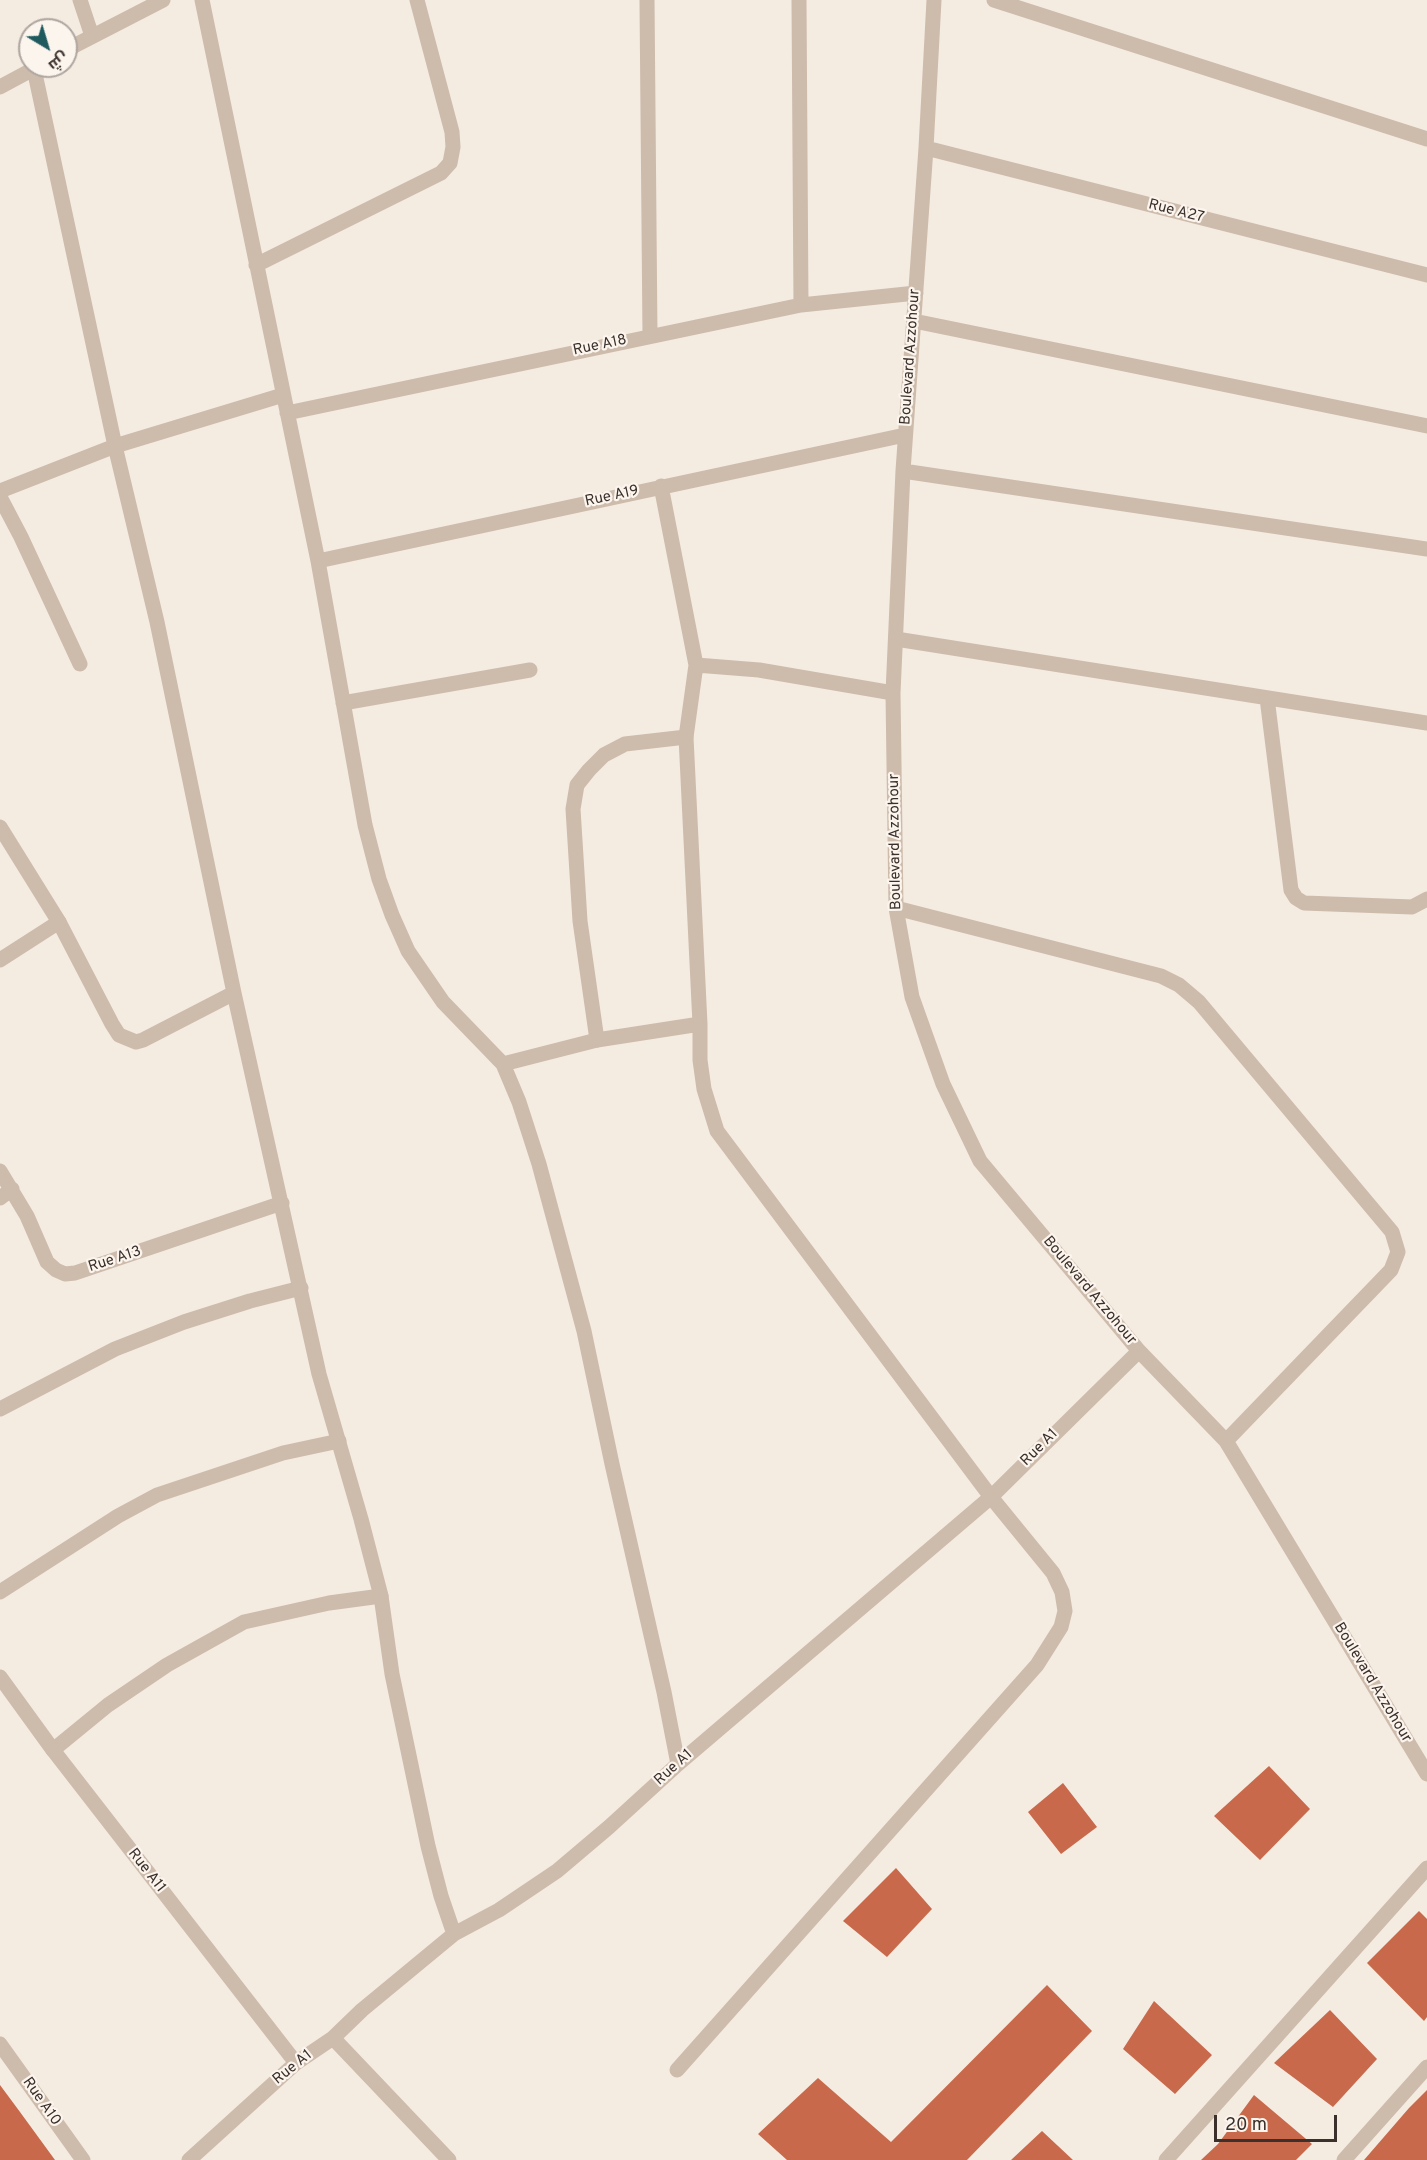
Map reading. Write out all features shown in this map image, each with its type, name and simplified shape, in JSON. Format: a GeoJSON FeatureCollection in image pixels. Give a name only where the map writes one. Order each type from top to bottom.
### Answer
{"type":"FeatureCollection","features":[{"type":"Feature","properties":{"kind":"street"},"geometry":{"type":"LineString","coordinates":[[80,0],[92,36]]}},
{"type":"Feature","properties":{"kind":"street"},"geometry":{"type":"LineString","coordinates":[[78,44],[163,0]]}},
{"type":"Feature","properties":{"kind":"street"},"geometry":{"type":"LineString","coordinates":[[202,0],[318,561],[365,825],[379,879],[408,951],[443,1002],[503,1064],[519,1102],[539,1164],[584,1330],[678,1764]]}},
{"type":"Feature","properties":{"kind":"street"},"geometry":{"type":"LineString","coordinates":[[256,265],[441,173],[450,162],[453,147],[452,132],[417,0]]}},
{"type":"Feature","properties":{"kind":"street"},"geometry":{"type":"LineString","coordinates":[[647,0],[650,336]]}},
{"type":"Feature","properties":{"kind":"street"},"geometry":{"type":"LineString","coordinates":[[799,0],[801,305]]}},
{"type":"Feature","properties":{"kind":"street","name":"Boulevard Azzohour"},"geometry":{"type":"LineString","coordinates":[[934,0],[926,148],[905,435],[893,693],[896,908],[912,997],[943,1084],[980,1161],[1139,1351],[1226,1441],[1427,1774]]}},
{"type":"Feature","properties":{"kind":"street"},"geometry":{"type":"LineString","coordinates":[[994,0],[1427,139]]}},
{"type":"Feature","properties":{"kind":"street"},"geometry":{"type":"LineString","coordinates":[[0,87],[18,77]]}},
{"type":"Feature","properties":{"kind":"street"},"geometry":{"type":"LineString","coordinates":[[38,78],[115,446],[157,622],[234,993],[319,1374],[381,1596],[392,1674],[428,1846],[454,1934]]}},
{"type":"Feature","properties":{"kind":"street","name":"Rue A27"},"geometry":{"type":"LineString","coordinates":[[926,148],[1427,275]]}},
{"type":"Feature","properties":{"kind":"street","name":"Rue A18"},"geometry":{"type":"LineString","coordinates":[[287,413],[801,305],[916,292]]}},
{"type":"Feature","properties":{"kind":"street"},"geometry":{"type":"LineString","coordinates":[[914,321],[1427,426]]}},
{"type":"Feature","properties":{"kind":"street"},"geometry":{"type":"LineString","coordinates":[[0,491],[115,446],[283,395]]}},
{"type":"Feature","properties":{"kind":"street","name":"Rue A19"},"geometry":{"type":"LineString","coordinates":[[318,561],[905,435]]}},
{"type":"Feature","properties":{"kind":"street"},"geometry":{"type":"LineString","coordinates":[[903,471],[1427,549]]}},
{"type":"Feature","properties":{"kind":"street"},"geometry":{"type":"LineString","coordinates":[[661,486],[696,665],[686,737],[700,1060],[704,1089],[717,1131],[991,1497],[1053,1573],[1062,1592],[1065,1611],[1061,1627],[1052,1645],[1030,1674],[677,2070]]}},
{"type":"Feature","properties":{"kind":"street"},"geometry":{"type":"LineString","coordinates":[[0,497],[80,664]]}},
{"type":"Feature","properties":{"kind":"street"},"geometry":{"type":"LineString","coordinates":[[896,639],[1427,723]]}},
{"type":"Feature","properties":{"kind":"street"},"geometry":{"type":"LineString","coordinates":[[696,665],[759,670],[893,693]]}},
{"type":"Feature","properties":{"kind":"street"},"geometry":{"type":"LineString","coordinates":[[343,703],[530,669]]}},
{"type":"Feature","properties":{"kind":"street"},"geometry":{"type":"LineString","coordinates":[[1267,698],[1291,890],[1296,898],[1304,903],[1412,907],[1427,899]]}},
{"type":"Feature","properties":{"kind":"street"},"geometry":{"type":"LineString","coordinates":[[597,1040],[580,921],[573,809],[577,785],[604,755],[625,744],[686,737]]}},
{"type":"Feature","properties":{"kind":"street"},"geometry":{"type":"LineString","coordinates":[[0,828],[60,922],[112,1024],[119,1035],[126,1040],[136,1042],[143,1040],[234,993]]}},
{"type":"Feature","properties":{"kind":"street"},"geometry":{"type":"LineString","coordinates":[[896,908],[1161,976],[1179,985],[1199,1002],[1392,1232],[1398,1252],[1391,1270],[1226,1441]]}},
{"type":"Feature","properties":{"kind":"street"},"geometry":{"type":"LineString","coordinates":[[0,960],[60,922]]}},
{"type":"Feature","properties":{"kind":"street"},"geometry":{"type":"LineString","coordinates":[[503,1064],[597,1040],[700,1024]]}},
{"type":"Feature","properties":{"kind":"street","name":"Rue A13"},"geometry":{"type":"LineString","coordinates":[[0,1171],[6,1194],[38,1238],[47,1262],[65,1274],[75,1273],[282,1203]]}},
{"type":"Feature","properties":{"kind":"street"},"geometry":{"type":"LineString","coordinates":[[0,1409],[114,1349],[184,1322],[301,1288]]}},
{"type":"Feature","properties":{"kind":"street","name":"Rue A1"},"geometry":{"type":"LineString","coordinates":[[189,2160],[296,2063],[333,2038],[362,2010],[454,1934],[499,1910],[557,1871],[609,1827],[678,1764],[991,1497],[1139,1351]]}},
{"type":"Feature","properties":{"kind":"street"},"geometry":{"type":"LineString","coordinates":[[0,1592],[118,1516],[157,1495],[283,1453],[339,1441]]}},
{"type":"Feature","properties":{"kind":"street"},"geometry":{"type":"LineString","coordinates":[[52,1750],[108,1705],[166,1665],[244,1622],[329,1603],[381,1596]]}},
{"type":"Feature","properties":{"kind":"street","name":"Rue A11"},"geometry":{"type":"LineString","coordinates":[[0,1677],[52,1750],[296,2063]]}},
{"type":"Feature","properties":{"kind":"street"},"geometry":{"type":"LineString","coordinates":[[1166,2160],[1427,1868]]}},
{"type":"Feature","properties":{"kind":"street"},"geometry":{"type":"LineString","coordinates":[[333,2038],[448,2160]]}},
{"type":"Feature","properties":{"kind":"street","name":"Rue A10"},"geometry":{"type":"LineString","coordinates":[[0,2044],[83,2160]]}},
{"type":"Feature","properties":{"kind":"street"},"geometry":{"type":"LineString","coordinates":[[1344,2160],[1427,2067]]}},
{"type":"Feature","properties":{"kind":"building"},"geometry":{"type":"Polygon","coordinates":[[[1269,1766],[1310,1809],[1260,1860],[1214,1816],[1269,1766]]]}},
{"type":"Feature","properties":{"kind":"building"},"geometry":{"type":"Polygon","coordinates":[[[1063,1783],[1097,1827],[1061,1854],[1028,1812],[1063,1783]]]}},
{"type":"Feature","properties":{"kind":"building"},"geometry":{"type":"Polygon","coordinates":[[[896,1868],[932,1909],[887,1957],[843,1921],[896,1868]]]}},
{"type":"Feature","properties":{"kind":"building"},"geometry":{"type":"Polygon","coordinates":[[[1419,1911],[1427,1919],[1427,2017],[1424,2021],[1367,1963],[1419,1911]]]}},
{"type":"Feature","properties":{"kind":"building"},"geometry":{"type":"Polygon","coordinates":[[[1047,1985],[1092,2031],[967,2160],[787,2160],[758,2134],[818,2078],[891,2142],[1047,1985]]]}},
{"type":"Feature","properties":{"kind":"building"},"geometry":{"type":"Polygon","coordinates":[[[1154,2001],[1212,2055],[1175,2094],[1123,2049],[1154,2001]]]}},
{"type":"Feature","properties":{"kind":"building"},"geometry":{"type":"Polygon","coordinates":[[[1330,2010],[1377,2059],[1333,2107],[1274,2063],[1330,2010]]]}},
{"type":"Feature","properties":{"kind":"building"},"geometry":{"type":"Polygon","coordinates":[[[0,2085],[20,2112],[55,2160],[0,2160],[0,2085]]]}},
{"type":"Feature","properties":{"kind":"building"},"geometry":{"type":"Polygon","coordinates":[[[1427,2090],[1427,2160],[1364,2160],[1409,2108],[1427,2090]]]}},
{"type":"Feature","properties":{"kind":"building"},"geometry":{"type":"Polygon","coordinates":[[[1254,2095],[1312,2144],[1296,2160],[1201,2160],[1218,2144],[1254,2095]]]}},
{"type":"Feature","properties":{"kind":"building"},"geometry":{"type":"Polygon","coordinates":[[[1042,2131],[1073,2160],[1011,2160],[1042,2131]]]}}]}
